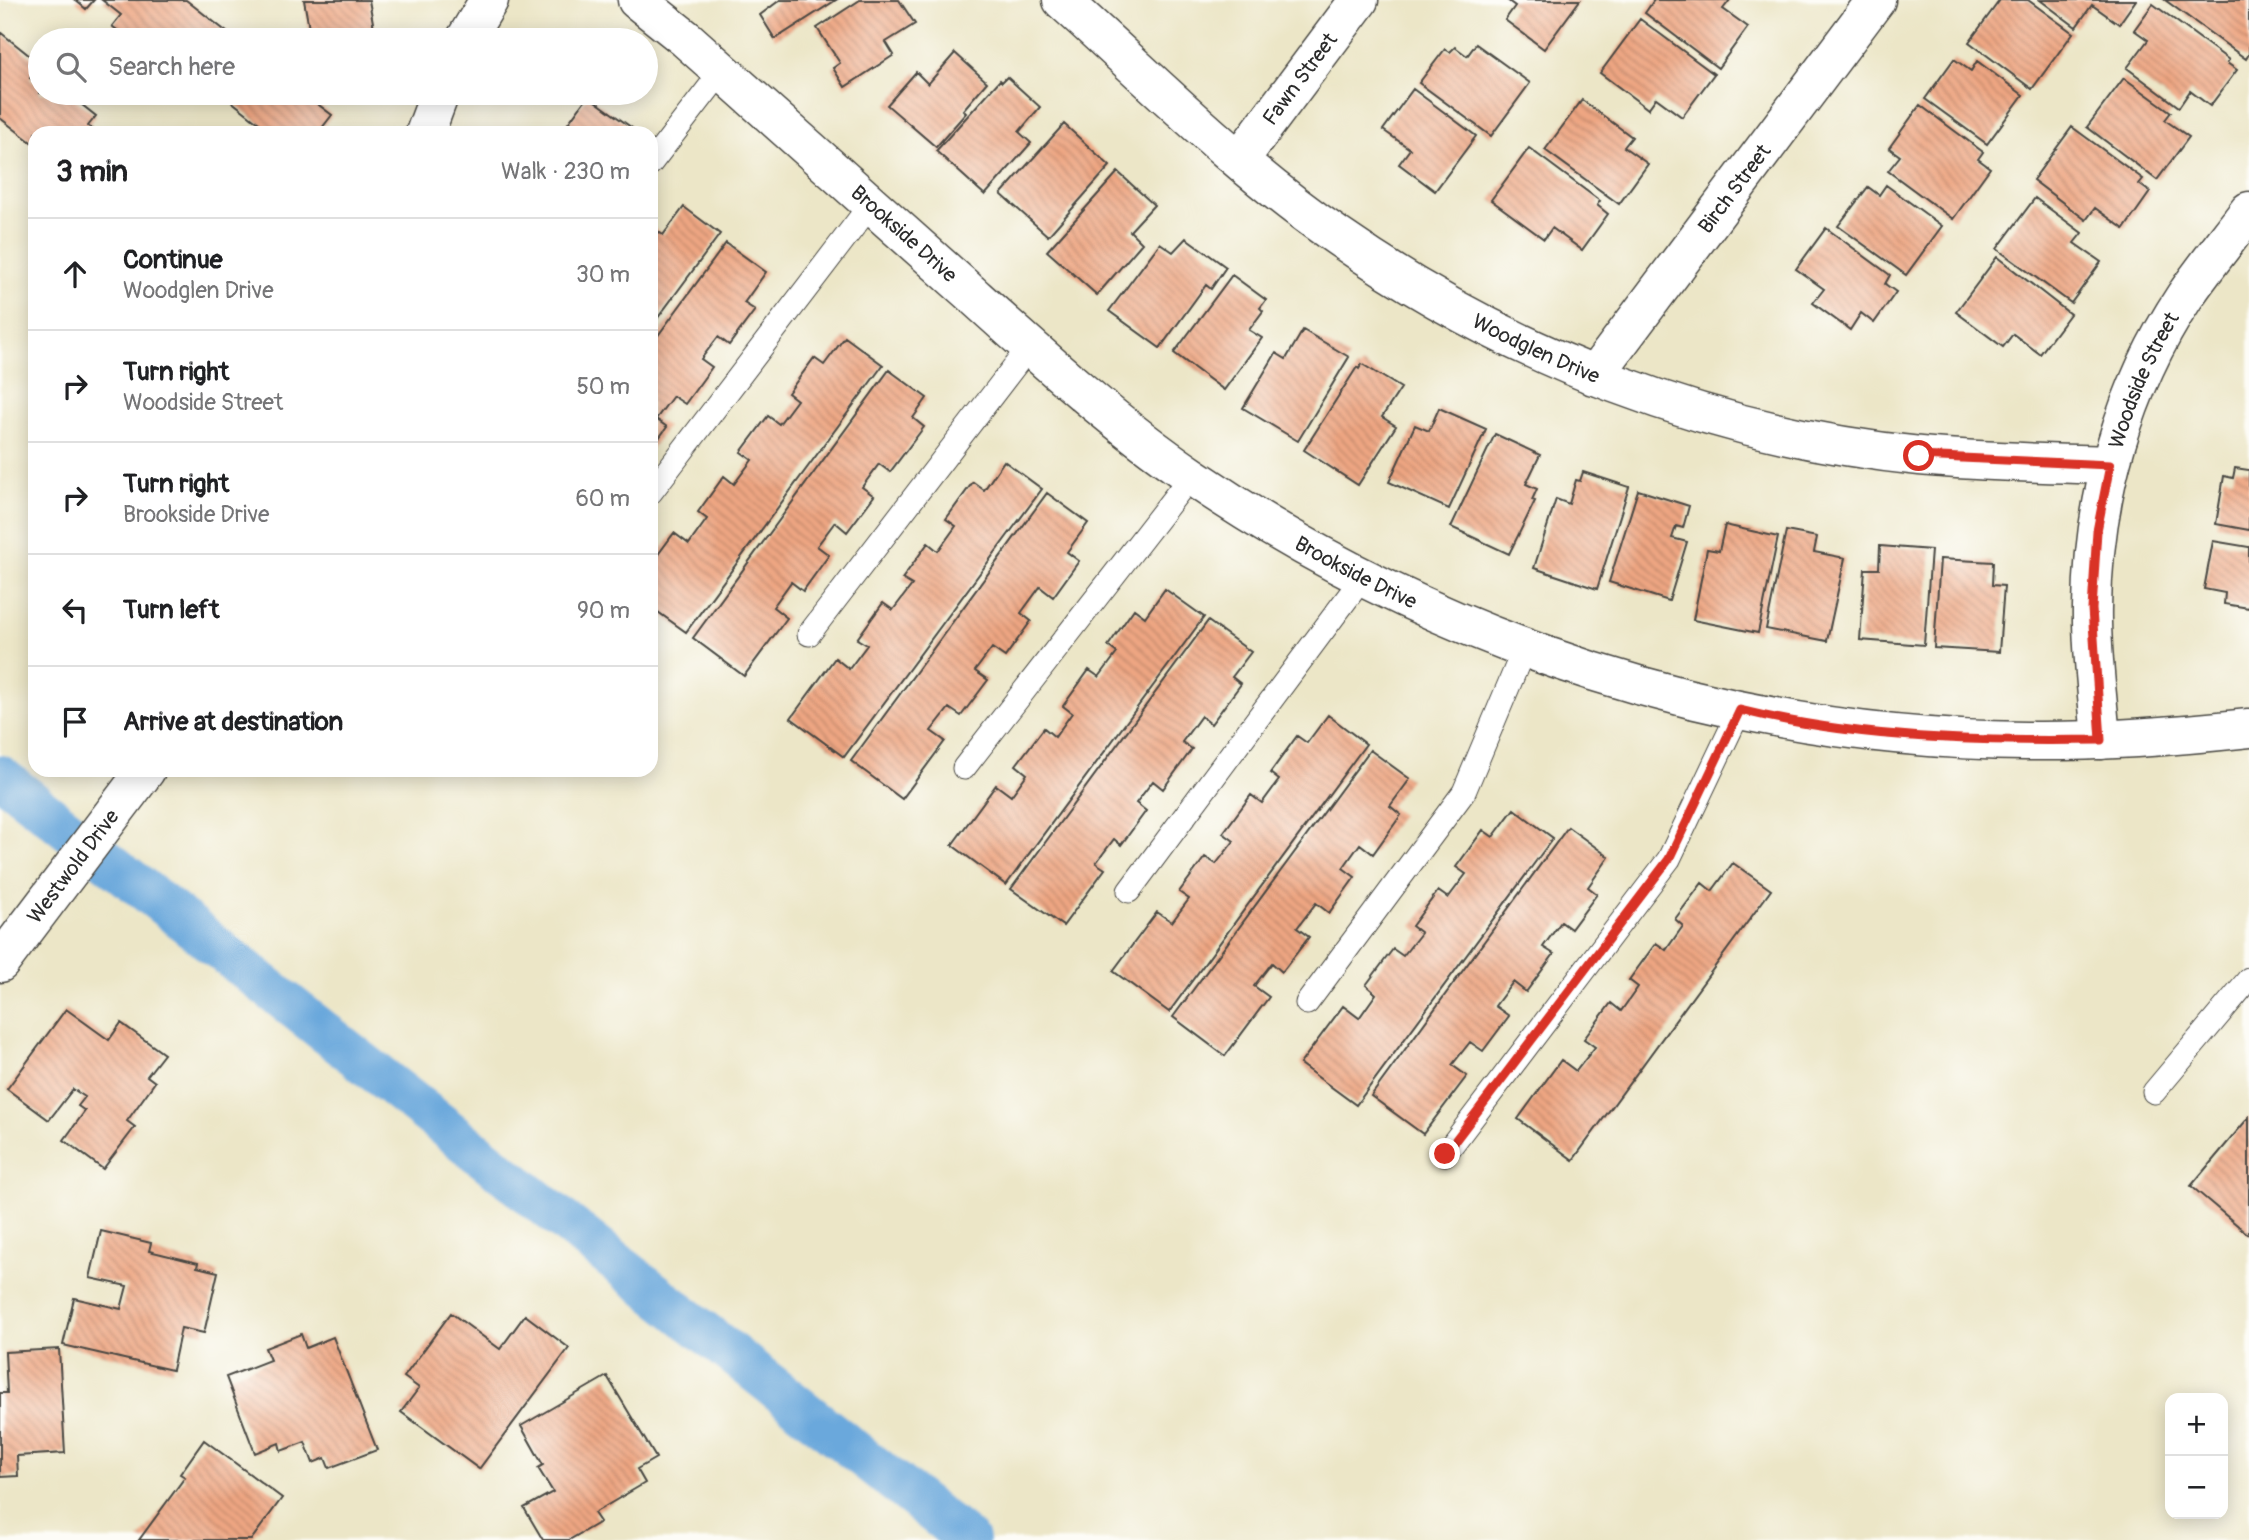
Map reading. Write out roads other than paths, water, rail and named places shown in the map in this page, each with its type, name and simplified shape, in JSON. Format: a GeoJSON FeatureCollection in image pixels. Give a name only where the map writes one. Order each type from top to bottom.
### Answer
{"type":"FeatureCollection","features":[{"type":"Feature","properties":{"kind":"street"},"geometry":{"type":"LineString","coordinates":[[472,28],[489,0]]}},
{"type":"Feature","properties":{"kind":"street","name":"Brookside Drive"},"geometry":{"type":"LineString","coordinates":[[637,0],[722,71],[1087,397],[1191,476],[1278,532],[1393,593],[1524,649],[1636,686],[1740,710],[1892,734],[2022,741],[2101,740],[2249,728]]}},
{"type":"Feature","properties":{"kind":"street","name":"Woodglen Drive"},"geometry":{"type":"LineString","coordinates":[[1062,0],[1240,159],[1335,235],[1423,293],[1517,342],[1594,376],[1691,410],[1793,436],[1919,456],[2110,465]]}},
{"type":"Feature","properties":{"kind":"street","name":"Fawn Street"},"geometry":{"type":"LineString","coordinates":[[1240,159],[1359,0]]}},
{"type":"Feature","properties":{"kind":"street","name":"Birch Street"},"geometry":{"type":"LineString","coordinates":[[1594,376],[1876,0]]}},
{"type":"Feature","properties":{"kind":"street"},"geometry":{"type":"LineString","coordinates":[[428,126],[436,105]]}},
{"type":"Feature","properties":{"kind":"street","name":"Woodside Street"},"geometry":{"type":"LineString","coordinates":[[2101,740],[2092,609],[2097,531],[2110,465],[2124,418],[2151,355],[2185,296],[2249,211]]}},
{"type":"Feature","properties":{"kind":"street","name":"Westwold Drive"},"geometry":{"type":"LineString","coordinates":[[0,964],[141,777]]}},
{"type":"Feature","properties":{"kind":"lane"},"geometry":{"type":"LineString","coordinates":[[658,154],[722,71]]}},
{"type":"Feature","properties":{"kind":"lane"},"geometry":{"type":"LineString","coordinates":[[658,483],[871,204]]}},
{"type":"Feature","properties":{"kind":"lane"},"geometry":{"type":"LineString","coordinates":[[808,634],[1030,346]]}},
{"type":"Feature","properties":{"kind":"lane"},"geometry":{"type":"LineString","coordinates":[[964,768],[1191,476]]}},
{"type":"Feature","properties":{"kind":"lane"},"geometry":{"type":"LineString","coordinates":[[1129,891],[1363,577]]}},
{"type":"Feature","properties":{"kind":"lane"},"geometry":{"type":"LineString","coordinates":[[1307,1003],[1464,792],[1524,649]]}},
{"type":"Feature","properties":{"kind":"lane"},"geometry":{"type":"LineString","coordinates":[[1445,1154],[1669,859],[1740,710]]}},
{"type":"Feature","properties":{"kind":"lane"},"geometry":{"type":"LineString","coordinates":[[2154,1092],[2249,979]]}},
{"type":"Feature","properties":{"kind":"waterway"},"geometry":{"type":"LineString","coordinates":[[0,776],[968,1540]]}}]}
